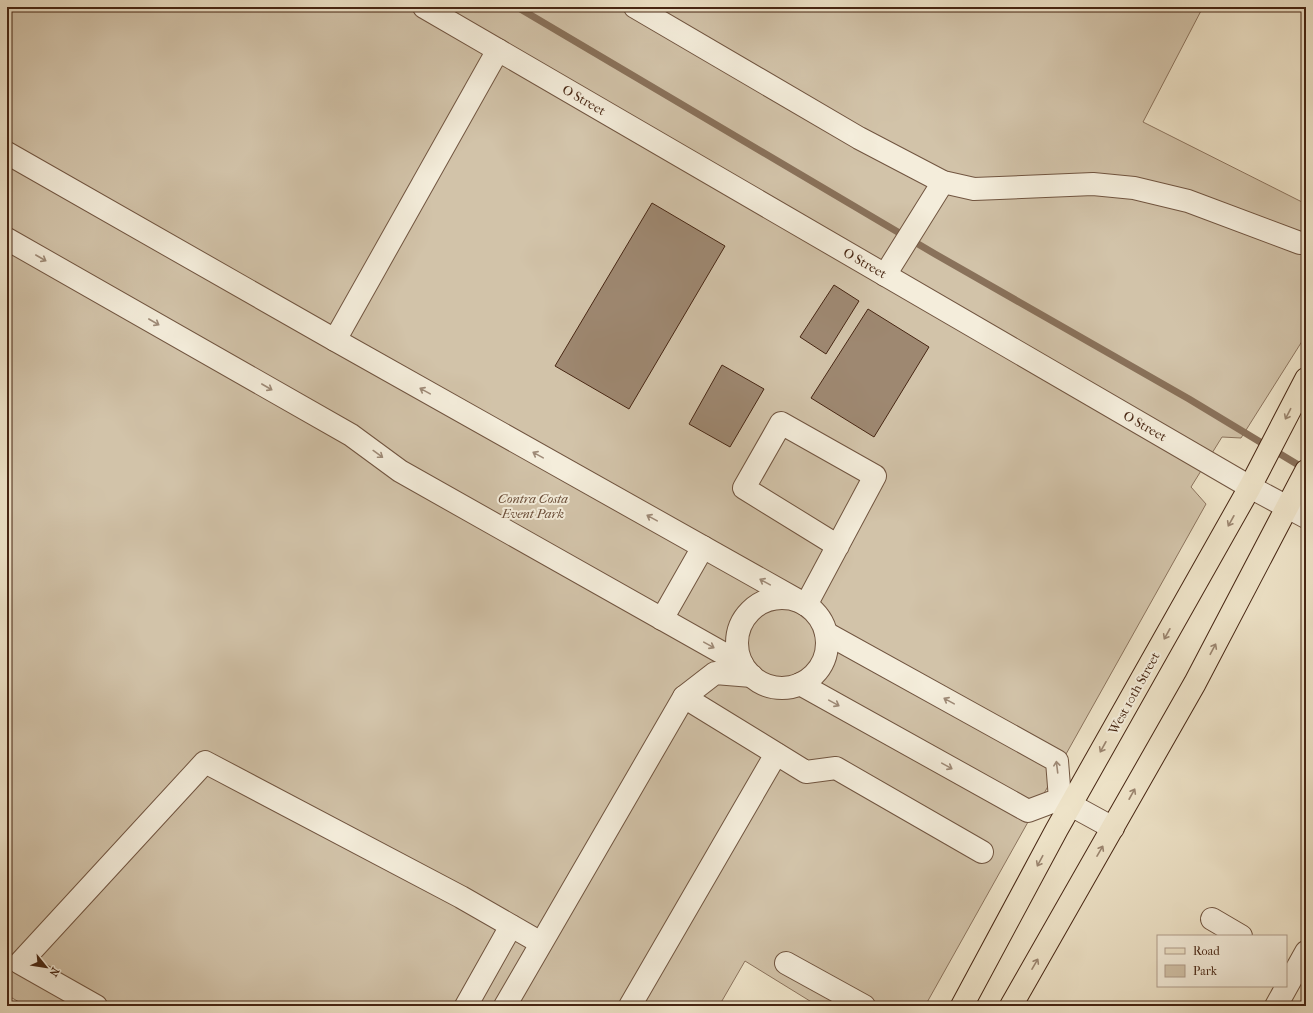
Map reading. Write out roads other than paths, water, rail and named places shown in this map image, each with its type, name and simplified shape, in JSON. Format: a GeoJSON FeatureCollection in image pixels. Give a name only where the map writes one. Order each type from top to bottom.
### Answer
{"type":"FeatureCollection","features":[{"type":"Feature","properties":{"kind":"main road","name":"West 10th Street"},"geometry":{"type":"LineString","coordinates":[[962,1006],[1065,802],[1250,487],[1306,379]]}},
{"type":"Feature","properties":{"kind":"main road"},"geometry":{"type":"LineString","coordinates":[[1011,1006],[1195,683],[1297,512],[1306,471]]}},
{"type":"Feature","properties":{"kind":"street","name":"O Street"},"geometry":{"type":"LineString","coordinates":[[424,7],[1250,487],[1297,512]]}},
{"type":"Feature","properties":{"kind":"street"},"geometry":{"type":"LineString","coordinates":[[635,7],[859,138],[943,182],[974,189],[1093,184],[1134,188],[1188,201],[1300,244],[1306,243]]}},
{"type":"Feature","properties":{"kind":"street"},"geometry":{"type":"LineString","coordinates":[[335,340],[498,50]]}},
{"type":"Feature","properties":{"kind":"street"},"geometry":{"type":"LineString","coordinates":[[7,153],[812,609],[821,620],[826,632],[827,646],[824,660],[817,671],[806,681],[800,684],[780,688],[765,684],[747,670],[662,619],[400,471],[351,435],[7,239]]}},
{"type":"Feature","properties":{"kind":"street"},"geometry":{"type":"LineString","coordinates":[[885,275],[943,182]]}},
{"type":"Feature","properties":{"kind":"street"},"geometry":{"type":"LineString","coordinates":[[802,603],[838,546],[875,476],[781,423],[744,488],[838,546]]}},
{"type":"Feature","properties":{"kind":"street"},"geometry":{"type":"LineString","coordinates":[[662,619],[703,547]]}},
{"type":"Feature","properties":{"kind":"street"},"geometry":{"type":"LineString","coordinates":[[747,670],[738,649],[738,633],[744,619],[755,607],[768,600],[784,597],[802,603]]}},
{"type":"Feature","properties":{"kind":"street"},"geometry":{"type":"LineString","coordinates":[[826,632],[1056,761],[1065,802]]}},
{"type":"Feature","properties":{"kind":"street"},"geometry":{"type":"LineString","coordinates":[[505,1006],[684,697],[715,673],[747,670]]}},
{"type":"Feature","properties":{"kind":"street"},"geometry":{"type":"LineString","coordinates":[[800,684],[1028,812],[1065,802],[1113,828]]}},
{"type":"Feature","properties":{"kind":"street"},"geometry":{"type":"LineString","coordinates":[[684,697],[806,772],[836,768],[982,852]]}},
{"type":"Feature","properties":{"kind":"street"},"geometry":{"type":"LineString","coordinates":[[630,1006],[776,754]]}},
{"type":"Feature","properties":{"kind":"street"},"geometry":{"type":"LineString","coordinates":[[96,1006],[20,963],[206,762],[462,897],[541,943]]}},
{"type":"Feature","properties":{"kind":"street"},"geometry":{"type":"LineString","coordinates":[[1212,919],[1239,935]]}},
{"type":"Feature","properties":{"kind":"street"},"geometry":{"type":"LineString","coordinates":[[466,1006],[511,926]]}},
{"type":"Feature","properties":{"kind":"street"},"geometry":{"type":"LineString","coordinates":[[1287,981],[1296,961]]}},
{"type":"Feature","properties":{"kind":"street"},"geometry":{"type":"LineString","coordinates":[[786,963],[864,1006]]}},
{"type":"Feature","properties":{"kind":"street"},"geometry":{"type":"LineString","coordinates":[[1276,1006],[1284,987]]}},
{"type":"Feature","properties":{"kind":"waterway"},"geometry":{"type":"LineString","coordinates":[[517,7],[935,254],[1189,399],[1305,469]]}},
{"type":"Feature","properties":{"kind":"park label","name":"Contra Costa Event Park"},"geometry":{"type":"Point","coordinates":[533,506]}}]}
